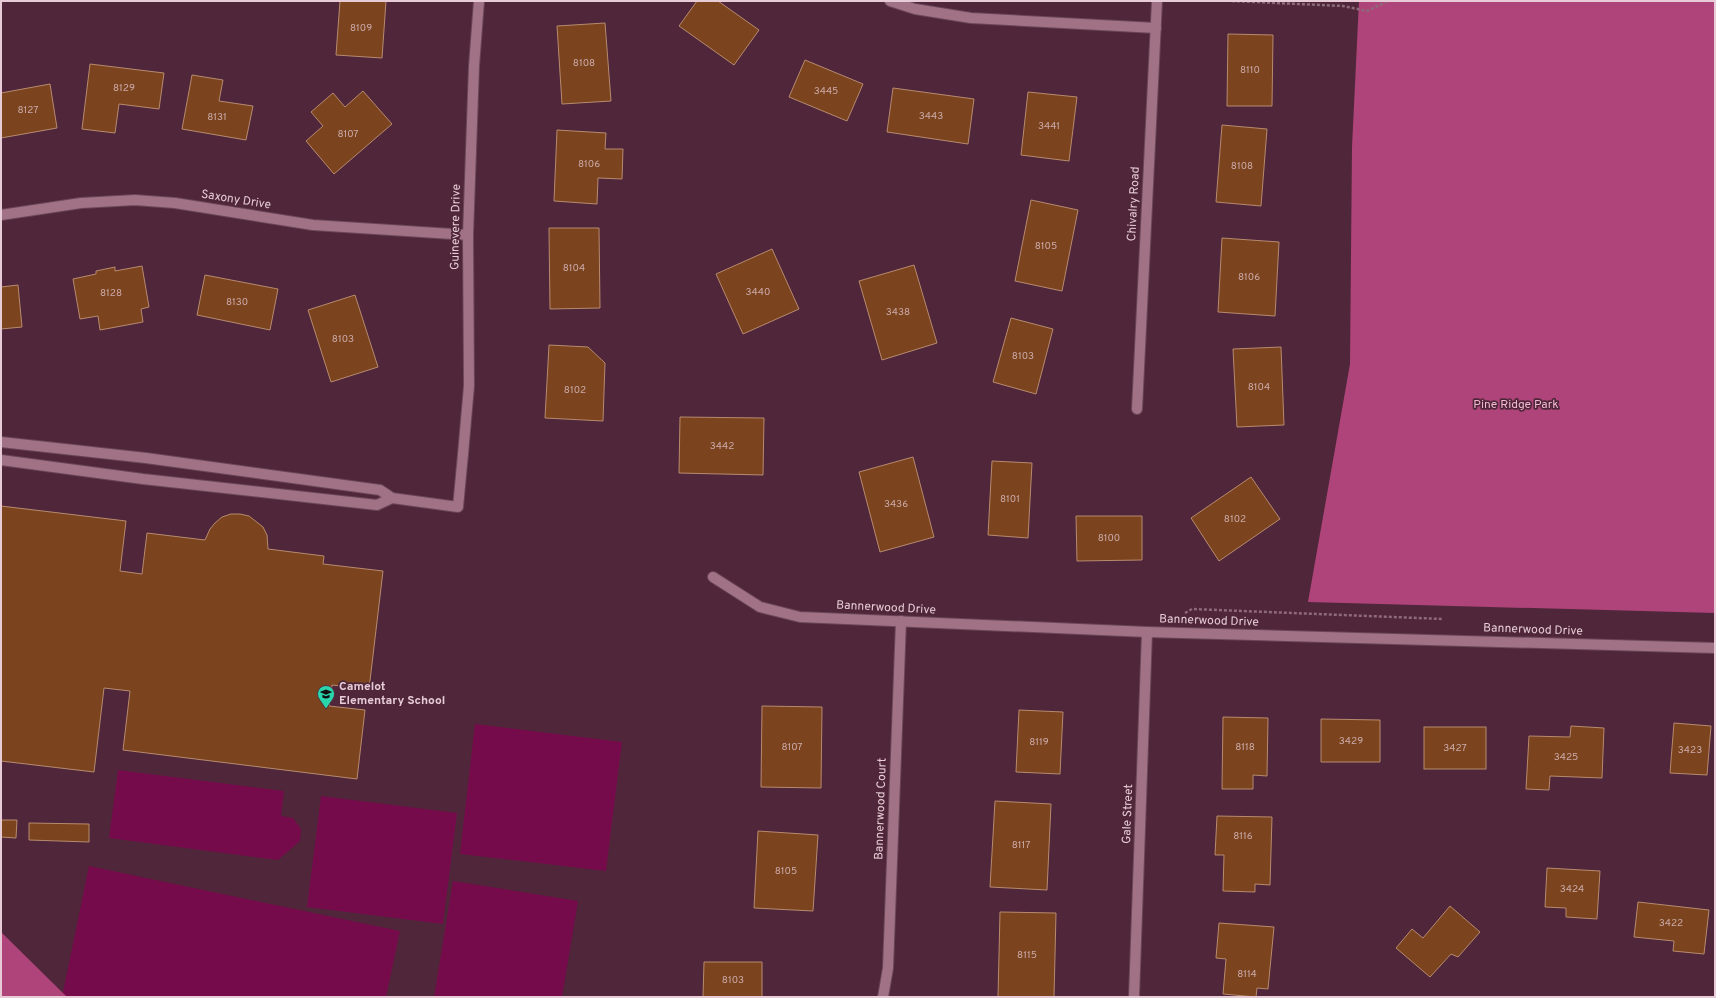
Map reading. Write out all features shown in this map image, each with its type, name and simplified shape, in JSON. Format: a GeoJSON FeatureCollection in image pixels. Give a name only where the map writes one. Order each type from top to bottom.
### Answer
{"type":"FeatureCollection","features":[{"type":"Feature","properties":{"kind":"street","name":"Guinevere Drive"},"geometry":{"type":"LineString","coordinates":[[392,498],[458,507],[469,386],[468,235],[474,66],[479,1]]}},
{"type":"Feature","properties":{"kind":"street"},"geometry":{"type":"LineString","coordinates":[[890,1],[915,9],[971,18],[1156,28]]}},
{"type":"Feature","properties":{"kind":"street","name":"Chivalry Road"},"geometry":{"type":"LineString","coordinates":[[1138,409],[1157,1]]}},
{"type":"Feature","properties":{"kind":"street","name":"Saxony Drive"},"geometry":{"type":"LineString","coordinates":[[1,215],[82,203],[135,200],[175,203],[313,225],[468,235]]}},
{"type":"Feature","properties":{"kind":"street"},"geometry":{"type":"LineString","coordinates":[[1,442],[146,458],[380,490],[392,498]]}},
{"type":"Feature","properties":{"kind":"street"},"geometry":{"type":"LineString","coordinates":[[1,460],[144,479],[377,505],[392,498]]}},
{"type":"Feature","properties":{"kind":"street","name":"Bannerwood Drive"},"geometry":{"type":"LineString","coordinates":[[713,577],[760,607],[800,617],[1147,632],[1715,648]]}},
{"type":"Feature","properties":{"kind":"street","name":"Bannerwood Court"},"geometry":{"type":"LineString","coordinates":[[883,997],[888,968],[901,622]]}},
{"type":"Feature","properties":{"kind":"street","name":"Gale Street"},"geometry":{"type":"LineString","coordinates":[[1134,997],[1147,632]]}},
{"type":"Feature","properties":{"kind":"path"},"geometry":{"type":"LineString","coordinates":[[1232,1],[1343,6],[1367,12],[1388,1]]}},
{"type":"Feature","properties":{"kind":"shaded area"},"geometry":{"type":"Polygon","coordinates":[[[475,724],[622,742],[606,871],[460,854],[475,724]]]}},
{"type":"Feature","properties":{"kind":"shaded area"},"geometry":{"type":"Polygon","coordinates":[[[118,770],[284,791],[281,816],[293,818],[301,829],[300,841],[278,860],[109,838],[118,770]]]}},
{"type":"Feature","properties":{"kind":"shaded area"},"geometry":{"type":"Polygon","coordinates":[[[321,796],[457,813],[443,924],[307,907],[321,796]]]}},
{"type":"Feature","properties":{"kind":"shaded area"},"geometry":{"type":"Polygon","coordinates":[[[89,866],[400,931],[386,997],[62,997],[89,866]]]}},
{"type":"Feature","properties":{"kind":"shaded area"},"geometry":{"type":"Polygon","coordinates":[[[453,881],[578,901],[562,997],[434,997],[453,881]]]}},
{"type":"Feature","properties":{"kind":"green space","name":"Pine Ridge Park"},"geometry":{"type":"Polygon","coordinates":[[[1359,1],[1715,1],[1715,613],[1308,602],[1350,364],[1352,147],[1359,1]]]}},
{"type":"Feature","properties":{"kind":"green space"},"geometry":{"type":"Polygon","coordinates":[[[1,932],[67,997],[1,997],[1,932]]]}},
{"type":"Feature","properties":{"kind":"building"},"geometry":{"type":"Polygon","coordinates":[[[340,1],[386,1],[382,58],[336,55],[340,1]]]}},
{"type":"Feature","properties":{"kind":"building"},"geometry":{"type":"Polygon","coordinates":[[[697,1],[718,1],[759,30],[734,65],[679,26],[697,1]]]}},
{"type":"Feature","properties":{"kind":"building"},"geometry":{"type":"Polygon","coordinates":[[[605,23],[611,101],[562,104],[557,26],[605,23]]]}},
{"type":"Feature","properties":{"kind":"building"},"geometry":{"type":"Polygon","coordinates":[[[1228,34],[1273,35],[1272,106],[1227,106],[1228,34]]]}},
{"type":"Feature","properties":{"kind":"building"},"geometry":{"type":"Polygon","coordinates":[[[805,60],[863,84],[847,121],[789,97],[805,60]]]}},
{"type":"Feature","properties":{"kind":"building"},"geometry":{"type":"Polygon","coordinates":[[[90,64],[164,73],[159,109],[119,104],[115,133],[82,129],[90,64]]]}},
{"type":"Feature","properties":{"kind":"building"},"geometry":{"type":"Polygon","coordinates":[[[192,75],[223,80],[219,101],[253,106],[246,140],[182,129],[192,75]]]}},
{"type":"Feature","properties":{"kind":"building"},"geometry":{"type":"Polygon","coordinates":[[[50,84],[57,128],[1,138],[1,93],[50,84]]]}},
{"type":"Feature","properties":{"kind":"building"},"geometry":{"type":"Polygon","coordinates":[[[893,88],[974,99],[968,144],[887,132],[893,88]]]}},
{"type":"Feature","properties":{"kind":"building"},"geometry":{"type":"Polygon","coordinates":[[[363,91],[392,124],[334,174],[306,141],[323,126],[311,112],[333,93],[345,107],[363,91]]]}},
{"type":"Feature","properties":{"kind":"building"},"geometry":{"type":"Polygon","coordinates":[[[1028,92],[1077,97],[1069,161],[1021,155],[1028,92]]]}},
{"type":"Feature","properties":{"kind":"building"},"geometry":{"type":"Polygon","coordinates":[[[1222,125],[1267,129],[1261,206],[1216,202],[1222,125]]]}},
{"type":"Feature","properties":{"kind":"building"},"geometry":{"type":"Polygon","coordinates":[[[557,130],[606,133],[605,149],[623,149],[622,179],[598,178],[597,204],[554,201],[557,130]]]}},
{"type":"Feature","properties":{"kind":"building"},"geometry":{"type":"Polygon","coordinates":[[[1031,200],[1078,210],[1062,291],[1015,281],[1031,200]]]}},
{"type":"Feature","properties":{"kind":"building"},"geometry":{"type":"Polygon","coordinates":[[[549,228],[599,228],[600,308],[550,309],[549,228]]]}},
{"type":"Feature","properties":{"kind":"building"},"geometry":{"type":"Polygon","coordinates":[[[1222,238],[1279,242],[1275,316],[1218,312],[1222,238]]]}},
{"type":"Feature","properties":{"kind":"building"},"geometry":{"type":"Polygon","coordinates":[[[772,249],[799,309],[743,334],[716,274],[772,249]]]}},
{"type":"Feature","properties":{"kind":"building"},"geometry":{"type":"Polygon","coordinates":[[[914,265],[937,343],[882,360],[859,281],[914,265]]]}},
{"type":"Feature","properties":{"kind":"building"},"geometry":{"type":"Polygon","coordinates":[[[142,266],[149,307],[141,309],[143,322],[100,330],[98,316],[80,319],[73,279],[96,274],[96,271],[115,267],[115,271],[142,266]]]}},
{"type":"Feature","properties":{"kind":"building"},"geometry":{"type":"Polygon","coordinates":[[[205,275],[278,289],[270,330],[197,315],[205,275]]]}},
{"type":"Feature","properties":{"kind":"building"},"geometry":{"type":"Polygon","coordinates":[[[18,285],[22,327],[1,329],[1,287],[18,285]]]}},
{"type":"Feature","properties":{"kind":"building"},"geometry":{"type":"Polygon","coordinates":[[[355,295],[378,367],[331,382],[308,310],[355,295]]]}},
{"type":"Feature","properties":{"kind":"building"},"geometry":{"type":"Polygon","coordinates":[[[1011,318],[1053,329],[1036,394],[993,382],[1011,318]]]}},
{"type":"Feature","properties":{"kind":"building"},"geometry":{"type":"Polygon","coordinates":[[[549,345],[588,347],[605,363],[603,421],[545,418],[549,345]]]}},
{"type":"Feature","properties":{"kind":"building"},"geometry":{"type":"Polygon","coordinates":[[[1281,347],[1284,425],[1237,427],[1233,349],[1281,347]]]}},
{"type":"Feature","properties":{"kind":"building"},"geometry":{"type":"Polygon","coordinates":[[[680,417],[764,418],[763,475],[679,473],[680,417]]]}},
{"type":"Feature","properties":{"kind":"building"},"geometry":{"type":"Polygon","coordinates":[[[913,457],[934,537],[880,552],[859,472],[913,457]]]}},
{"type":"Feature","properties":{"kind":"building"},"geometry":{"type":"Polygon","coordinates":[[[992,461],[1032,463],[1028,538],[988,535],[992,461]]]}},
{"type":"Feature","properties":{"kind":"building"},"geometry":{"type":"Polygon","coordinates":[[[1251,477],[1280,519],[1219,561],[1191,518],[1251,477]]]}},
{"type":"Feature","properties":{"kind":"building"},"geometry":{"type":"Polygon","coordinates":[[[1,506],[126,521],[120,571],[142,574],[147,533],[205,540],[210,529],[222,517],[231,514],[240,514],[249,516],[263,527],[267,535],[268,549],[324,556],[323,564],[383,571],[369,689],[332,685],[329,706],[365,710],[357,779],[123,750],[130,691],[104,688],[94,772],[1,761],[1,506]]]}},
{"type":"Feature","properties":{"kind":"building"},"geometry":{"type":"Polygon","coordinates":[[[1076,516],[1142,516],[1142,560],[1077,561],[1076,516]]]}},
{"type":"Feature","properties":{"kind":"building"},"geometry":{"type":"Polygon","coordinates":[[[762,706],[822,707],[821,788],[761,787],[762,706]]]}},
{"type":"Feature","properties":{"kind":"building"},"geometry":{"type":"Polygon","coordinates":[[[1019,710],[1063,712],[1060,774],[1016,772],[1019,710]]]}},
{"type":"Feature","properties":{"kind":"building"},"geometry":{"type":"Polygon","coordinates":[[[1223,717],[1268,718],[1267,776],[1253,775],[1253,789],[1222,789],[1223,717]]]}},
{"type":"Feature","properties":{"kind":"building"},"geometry":{"type":"Polygon","coordinates":[[[1321,719],[1380,720],[1380,762],[1321,762],[1321,719]]]}},
{"type":"Feature","properties":{"kind":"building"},"geometry":{"type":"Polygon","coordinates":[[[1674,723],[1711,726],[1707,775],[1670,773],[1674,723]]]}},
{"type":"Feature","properties":{"kind":"building"},"geometry":{"type":"Polygon","coordinates":[[[1571,726],[1604,728],[1602,778],[1550,776],[1549,790],[1526,789],[1529,736],[1570,737],[1571,726]]]}},
{"type":"Feature","properties":{"kind":"building"},"geometry":{"type":"Polygon","coordinates":[[[1424,727],[1486,727],[1486,769],[1424,769],[1424,727]]]}},
{"type":"Feature","properties":{"kind":"building"},"geometry":{"type":"Polygon","coordinates":[[[995,801],[1051,804],[1047,890],[990,887],[995,801]]]}},
{"type":"Feature","properties":{"kind":"building"},"geometry":{"type":"Polygon","coordinates":[[[1217,816],[1272,817],[1270,885],[1255,884],[1255,892],[1223,891],[1224,855],[1215,855],[1217,816]]]}},
{"type":"Feature","properties":{"kind":"building"},"geometry":{"type":"Polygon","coordinates":[[[1,820],[17,820],[16,838],[1,837],[1,820]]]}},
{"type":"Feature","properties":{"kind":"building"},"geometry":{"type":"Polygon","coordinates":[[[29,823],[89,824],[89,842],[29,840],[29,823]]]}},
{"type":"Feature","properties":{"kind":"building"},"geometry":{"type":"Polygon","coordinates":[[[758,831],[818,835],[813,911],[754,908],[758,831]]]}},
{"type":"Feature","properties":{"kind":"building"},"geometry":{"type":"Polygon","coordinates":[[[1547,868],[1600,871],[1597,919],[1566,917],[1566,908],[1545,907],[1547,868]]]}},
{"type":"Feature","properties":{"kind":"building"},"geometry":{"type":"Polygon","coordinates":[[[1638,902],[1709,910],[1704,954],[1673,951],[1674,941],[1634,937],[1638,902]]]}},
{"type":"Feature","properties":{"kind":"building"},"geometry":{"type":"Polygon","coordinates":[[[1450,906],[1480,932],[1458,957],[1451,954],[1430,977],[1396,948],[1412,929],[1423,938],[1450,906]]]}},
{"type":"Feature","properties":{"kind":"building"},"geometry":{"type":"Polygon","coordinates":[[[1000,912],[1056,913],[1054,997],[998,997],[1000,912]]]}},
{"type":"Feature","properties":{"kind":"building"},"geometry":{"type":"Polygon","coordinates":[[[1219,923],[1274,927],[1268,989],[1257,988],[1256,997],[1223,994],[1226,959],[1216,958],[1219,923]]]}},
{"type":"Feature","properties":{"kind":"building"},"geometry":{"type":"Polygon","coordinates":[[[704,962],[762,962],[762,997],[703,997],[704,962]]]}},
{"type":"Feature","properties":{"kind":"place","name":"Camelot Elementary School"},"geometry":{"type":"Point","coordinates":[326,709]}}]}
